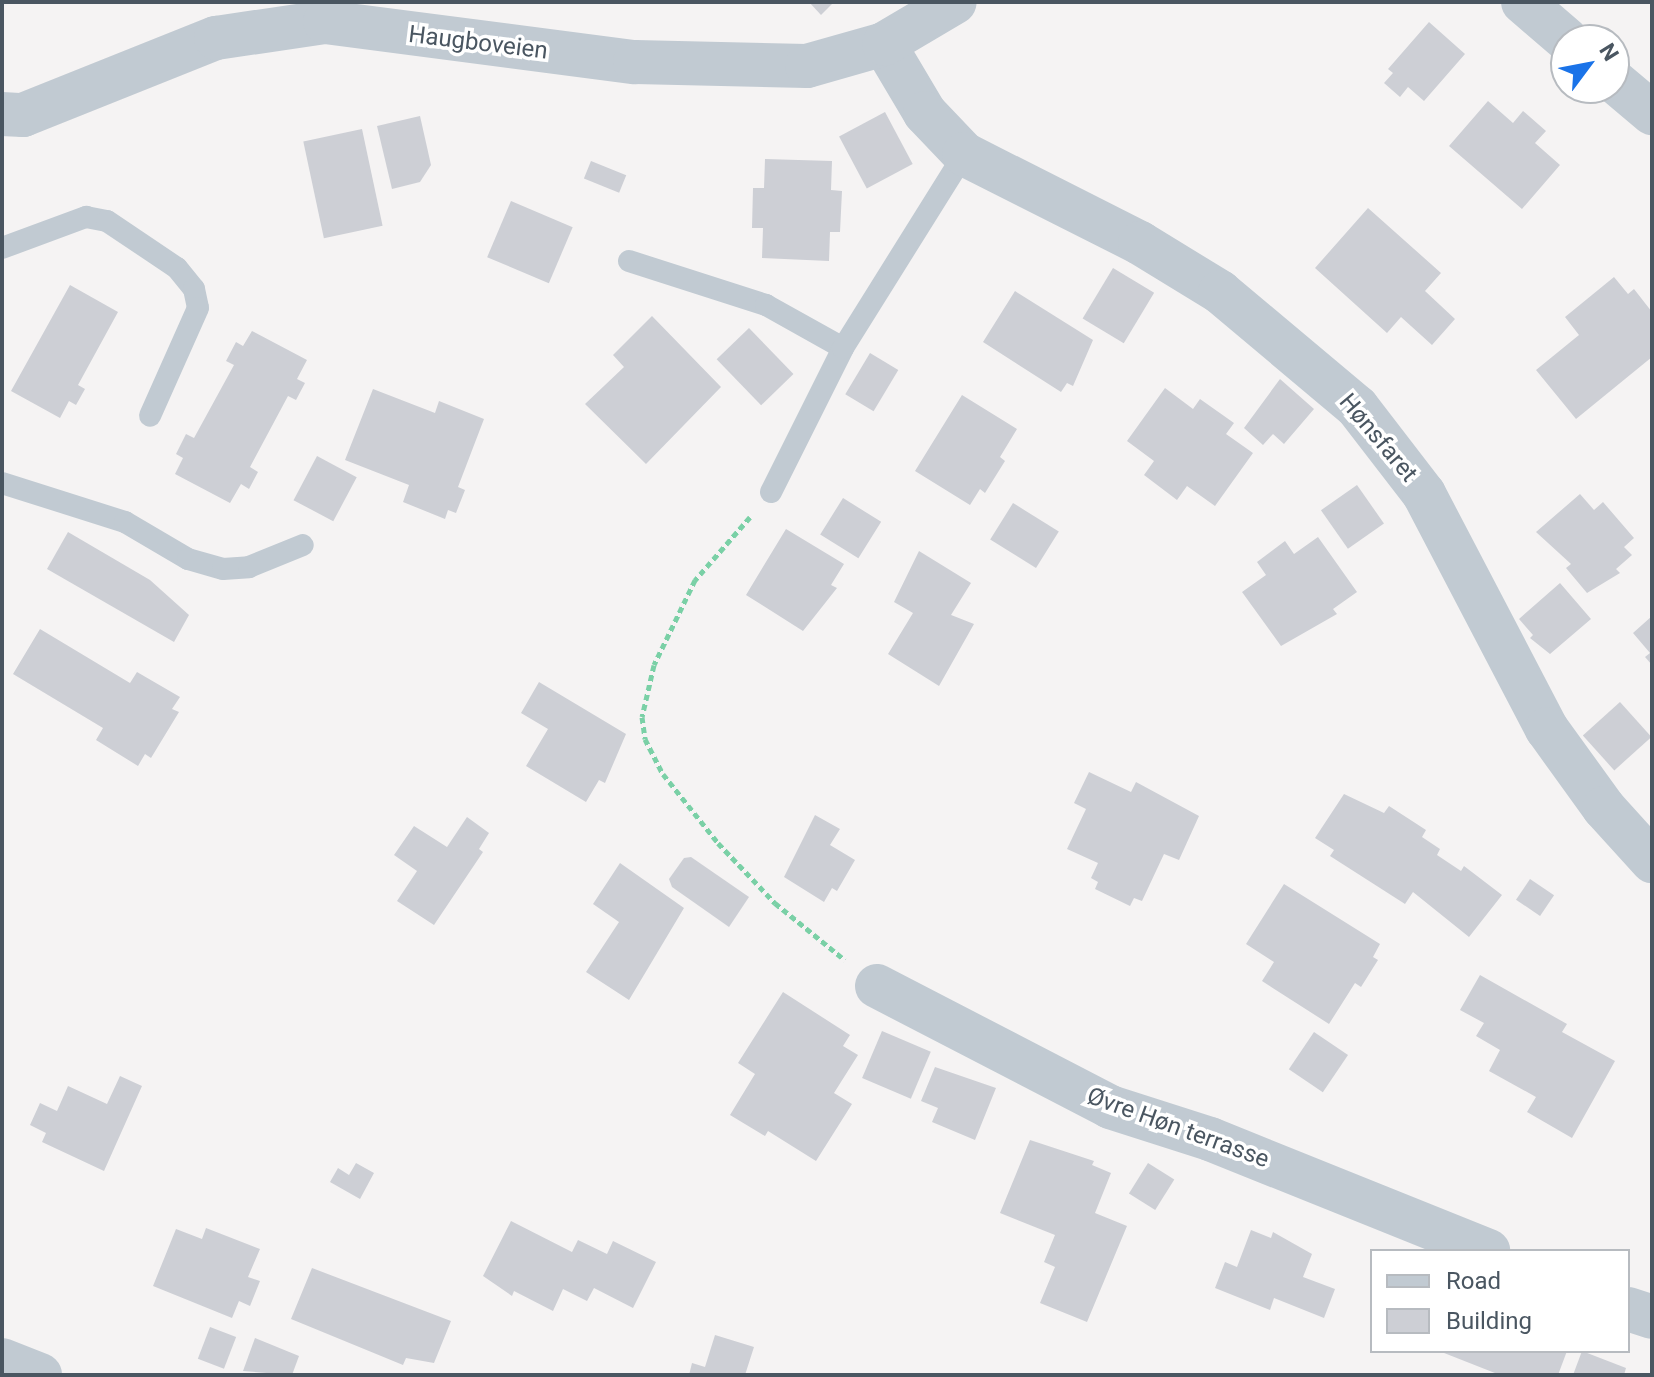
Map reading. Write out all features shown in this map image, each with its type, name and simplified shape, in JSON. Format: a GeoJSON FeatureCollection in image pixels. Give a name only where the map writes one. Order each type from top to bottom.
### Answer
{"type":"FeatureCollection","features":[{"type":"Feature","properties":{"kind":"street","name":"Haugboveien"},"geometry":{"type":"LineString","coordinates":[[2,114],[23,115],[216,38],[329,12],[635,62],[807,66],[884,44],[955,2]]}},
{"type":"Feature","properties":{"kind":"street"},"geometry":{"type":"LineString","coordinates":[[1523,2],[1550,25]]}},
{"type":"Feature","properties":{"kind":"street","name":"Hønsfaret"},"geometry":{"type":"LineString","coordinates":[[884,44],[925,113],[964,154],[1140,243],[1220,292],[1357,407],[1424,494],[1547,729],[1604,808],[1652,861]]}},
{"type":"Feature","properties":{"kind":"street"},"geometry":{"type":"LineString","coordinates":[[1630,94],[1652,113]]}},
{"type":"Feature","properties":{"kind":"street","name":"Øvre Høn terrasse"},"geometry":{"type":"LineString","coordinates":[[877,986],[1110,1107],[1224,1144],[1483,1249]]}},
{"type":"Feature","properties":{"kind":"street"},"geometry":{"type":"LineString","coordinates":[[1630,1310],[1652,1317]]}},
{"type":"Feature","properties":{"kind":"street"},"geometry":{"type":"LineString","coordinates":[[2,1360],[40,1375]]}},
{"type":"Feature","properties":{"kind":"lane"},"geometry":{"type":"LineString","coordinates":[[771,492],[843,348],[964,154]]}},
{"type":"Feature","properties":{"kind":"lane"},"geometry":{"type":"LineString","coordinates":[[2,248],[86,217],[107,221],[177,268],[194,289],[198,308],[150,416]]}},
{"type":"Feature","properties":{"kind":"lane"},"geometry":{"type":"LineString","coordinates":[[629,261],[766,305],[843,348]]}},
{"type":"Feature","properties":{"kind":"lane"},"geometry":{"type":"LineString","coordinates":[[2,483],[125,522],[188,559],[223,569],[249,567],[303,545]]}},
{"type":"Feature","properties":{"kind":"path"},"geometry":{"type":"LineString","coordinates":[[771,492],[695,580],[654,665],[642,717],[645,739],[663,774],[718,843],[775,903],[877,986]]}},
{"type":"Feature","properties":{"kind":"building"},"geometry":{"type":"Polygon","coordinates":[[[809,2],[834,2],[821,15],[809,2]]]}},
{"type":"Feature","properties":{"kind":"building"},"geometry":{"type":"Polygon","coordinates":[[[1429,22],[1465,54],[1424,101],[1408,87],[1400,97],[1384,83],[1393,73],[1388,69],[1429,22]]]}},
{"type":"Feature","properties":{"kind":"building"},"geometry":{"type":"Polygon","coordinates":[[[1488,101],[1513,123],[1523,111],[1546,131],[1535,143],[1560,165],[1522,209],[1449,146],[1488,101]]]}},
{"type":"Feature","properties":{"kind":"building"},"geometry":{"type":"Polygon","coordinates":[[[885,112],[913,164],[867,189],[839,136],[885,112]]]}},
{"type":"Feature","properties":{"kind":"building"},"geometry":{"type":"Polygon","coordinates":[[[420,116],[431,165],[420,182],[392,189],[377,126],[420,116]]]}},
{"type":"Feature","properties":{"kind":"building"},"geometry":{"type":"Polygon","coordinates":[[[362,129],[383,226],[324,238],[303,141],[362,129]]]}},
{"type":"Feature","properties":{"kind":"building"},"geometry":{"type":"Polygon","coordinates":[[[765,159],[832,161],[831,190],[842,191],[840,232],[830,232],[829,261],[762,258],[763,228],[752,228],[753,188],[764,188],[765,159]]]}},
{"type":"Feature","properties":{"kind":"building"},"geometry":{"type":"Polygon","coordinates":[[[591,161],[626,175],[619,193],[584,179],[591,161]]]}},
{"type":"Feature","properties":{"kind":"building"},"geometry":{"type":"Polygon","coordinates":[[[511,201],[573,227],[549,283],[487,257],[511,201]]]}},
{"type":"Feature","properties":{"kind":"building"},"geometry":{"type":"Polygon","coordinates":[[[1368,208],[1441,273],[1425,291],[1455,319],[1432,345],[1401,317],[1387,333],[1315,268],[1368,208]]]}},
{"type":"Feature","properties":{"kind":"building"},"geometry":{"type":"Polygon","coordinates":[[[1113,268],[1154,293],[1124,343],[1083,319],[1113,268]]]}},
{"type":"Feature","properties":{"kind":"building"},"geometry":{"type":"Polygon","coordinates":[[[1614,277],[1628,294],[1634,289],[1652,312],[1652,357],[1576,419],[1536,370],[1579,335],[1565,317],[1614,277]]]}},
{"type":"Feature","properties":{"kind":"building"},"geometry":{"type":"Polygon","coordinates":[[[70,285],[118,312],[78,385],[85,389],[76,405],[69,401],[60,418],[11,391],[70,285]]]}},
{"type":"Feature","properties":{"kind":"building"},"geometry":{"type":"Polygon","coordinates":[[[1015,291],[1093,340],[1073,386],[1067,383],[1061,392],[983,342],[1015,291]]]}},
{"type":"Feature","properties":{"kind":"building"},"geometry":{"type":"Polygon","coordinates":[[[652,316],[721,387],[646,464],[585,404],[624,367],[613,355],[652,316]]]}},
{"type":"Feature","properties":{"kind":"building"},"geometry":{"type":"Polygon","coordinates":[[[749,328],[793,374],[761,405],[717,359],[749,328]]]}},
{"type":"Feature","properties":{"kind":"building"},"geometry":{"type":"Polygon","coordinates":[[[252,331],[307,360],[297,379],[305,383],[296,400],[288,396],[250,467],[258,472],[249,489],[241,484],[230,503],[175,474],[183,458],[176,454],[186,434],[194,438],[234,365],[226,361],[236,342],[243,346],[252,331]]]}},
{"type":"Feature","properties":{"kind":"building"},"geometry":{"type":"Polygon","coordinates":[[[870,353],[898,370],[874,411],[845,394],[870,353]]]}},
{"type":"Feature","properties":{"kind":"building"},"geometry":{"type":"Polygon","coordinates":[[[1280,379],[1314,409],[1284,444],[1273,434],[1263,445],[1244,428],[1280,379]]]}},
{"type":"Feature","properties":{"kind":"building"},"geometry":{"type":"Polygon","coordinates":[[[1165,388],[1193,409],[1200,399],[1234,423],[1226,434],[1253,453],[1215,506],[1187,486],[1177,500],[1144,475],[1154,461],[1127,441],[1165,388]]]}},
{"type":"Feature","properties":{"kind":"building"},"geometry":{"type":"Polygon","coordinates":[[[373,389],[435,413],[439,401],[484,419],[458,487],[465,490],[456,513],[448,510],[445,519],[403,502],[409,485],[345,460],[373,389]]]}},
{"type":"Feature","properties":{"kind":"building"},"geometry":{"type":"Polygon","coordinates":[[[962,395],[1017,429],[1000,457],[1005,461],[985,493],[980,489],[970,505],[915,471],[962,395]]]}},
{"type":"Feature","properties":{"kind":"building"},"geometry":{"type":"Polygon","coordinates":[[[317,456],[357,477],[333,521],[294,500],[317,456]]]}},
{"type":"Feature","properties":{"kind":"building"},"geometry":{"type":"Polygon","coordinates":[[[1357,485],[1384,524],[1348,549],[1321,510],[1357,485]]]}},
{"type":"Feature","properties":{"kind":"building"},"geometry":{"type":"Polygon","coordinates":[[[1580,494],[1594,510],[1603,502],[1634,538],[1624,547],[1632,555],[1616,569],[1620,573],[1587,593],[1566,568],[1571,564],[1536,532],[1580,494]]]}},
{"type":"Feature","properties":{"kind":"building"},"geometry":{"type":"Polygon","coordinates":[[[843,498],[881,522],[858,558],[820,534],[843,498]]]}},
{"type":"Feature","properties":{"kind":"building"},"geometry":{"type":"Polygon","coordinates":[[[1013,503],[1059,532],[1036,568],[990,539],[1013,503]]]}},
{"type":"Feature","properties":{"kind":"building"},"geometry":{"type":"Polygon","coordinates":[[[786,529],[844,564],[831,585],[837,588],[803,631],[746,595],[786,529]]]}},
{"type":"Feature","properties":{"kind":"building"},"geometry":{"type":"Polygon","coordinates":[[[68,532],[150,580],[189,615],[174,642],[47,569],[68,532]]]}},
{"type":"Feature","properties":{"kind":"building"},"geometry":{"type":"Polygon","coordinates":[[[1318,537],[1357,592],[1333,609],[1337,614],[1281,646],[1242,592],[1266,575],[1257,562],[1285,541],[1294,554],[1318,537]]]}},
{"type":"Feature","properties":{"kind":"building"},"geometry":{"type":"Polygon","coordinates":[[[919,551],[971,583],[951,615],[974,624],[939,686],[888,654],[913,613],[894,602],[919,551]]]}},
{"type":"Feature","properties":{"kind":"building"},"geometry":{"type":"Polygon","coordinates":[[[1560,583],[1591,619],[1550,654],[1530,638],[1533,635],[1519,619],[1560,583]]]}},
{"type":"Feature","properties":{"kind":"building"},"geometry":{"type":"Polygon","coordinates":[[[1652,616],[1652,665],[1645,657],[1650,653],[1633,633],[1652,616]]]}},
{"type":"Feature","properties":{"kind":"building"},"geometry":{"type":"Polygon","coordinates":[[[40,629],[130,683],[137,672],[180,697],[172,709],[179,712],[151,758],[145,754],[138,766],[96,740],[103,728],[13,674],[40,629]]]}},
{"type":"Feature","properties":{"kind":"building"},"geometry":{"type":"Polygon","coordinates":[[[539,682],[626,734],[605,783],[599,780],[586,802],[526,766],[548,729],[521,713],[539,682]]]}},
{"type":"Feature","properties":{"kind":"building"},"geometry":{"type":"Polygon","coordinates":[[[1620,702],[1651,737],[1614,770],[1583,735],[1620,702]]]}},
{"type":"Feature","properties":{"kind":"building"},"geometry":{"type":"Polygon","coordinates":[[[1089,772],[1131,792],[1136,782],[1199,816],[1179,860],[1164,854],[1142,901],[1134,898],[1130,906],[1095,889],[1098,882],[1091,878],[1098,863],[1067,849],[1086,809],[1074,803],[1089,772]]]}},
{"type":"Feature","properties":{"kind":"building"},"geometry":{"type":"Polygon","coordinates":[[[1344,794],[1384,813],[1389,806],[1426,830],[1422,837],[1440,849],[1437,855],[1461,871],[1464,866],[1502,895],[1469,937],[1413,892],[1405,904],[1330,856],[1334,850],[1315,838],[1344,794]]]}},
{"type":"Feature","properties":{"kind":"building"},"geometry":{"type":"Polygon","coordinates":[[[815,815],[840,829],[830,845],[855,860],[837,891],[832,888],[824,902],[784,877],[815,815]]]}},
{"type":"Feature","properties":{"kind":"building"},"geometry":{"type":"Polygon","coordinates":[[[467,817],[489,833],[479,849],[483,852],[434,925],[397,901],[417,871],[394,855],[414,826],[447,847],[467,817]]]}},
{"type":"Feature","properties":{"kind":"building"},"geometry":{"type":"Polygon","coordinates":[[[691,857],[749,897],[729,927],[672,887],[669,879],[684,858],[691,857]]]}},
{"type":"Feature","properties":{"kind":"building"},"geometry":{"type":"Polygon","coordinates":[[[620,863],[684,908],[629,1000],[586,972],[619,922],[593,904],[620,863]]]}},
{"type":"Feature","properties":{"kind":"building"},"geometry":{"type":"Polygon","coordinates":[[[1530,879],[1554,895],[1540,916],[1516,900],[1530,879]]]}},
{"type":"Feature","properties":{"kind":"building"},"geometry":{"type":"Polygon","coordinates":[[[1284,884],[1380,944],[1373,957],[1378,960],[1361,987],[1355,983],[1329,1024],[1262,981],[1274,962],[1246,944],[1284,884]]]}},
{"type":"Feature","properties":{"kind":"building"},"geometry":{"type":"Polygon","coordinates":[[[1480,975],[1567,1024],[1562,1032],[1615,1061],[1572,1138],[1527,1112],[1536,1097],[1489,1071],[1500,1050],[1476,1036],[1484,1023],[1460,1010],[1480,975]]]}},
{"type":"Feature","properties":{"kind":"building"},"geometry":{"type":"Polygon","coordinates":[[[783,992],[850,1035],[843,1046],[858,1055],[834,1093],[852,1104],[816,1161],[768,1131],[765,1136],[730,1115],[755,1074],[738,1063],[783,992]]]}},
{"type":"Feature","properties":{"kind":"building"},"geometry":{"type":"Polygon","coordinates":[[[882,1031],[931,1052],[911,1099],[862,1078],[882,1031]]]}},
{"type":"Feature","properties":{"kind":"building"},"geometry":{"type":"Polygon","coordinates":[[[1314,1032],[1348,1055],[1323,1092],[1289,1069],[1314,1032]]]}},
{"type":"Feature","properties":{"kind":"building"},"geometry":{"type":"Polygon","coordinates":[[[935,1067],[996,1088],[975,1140],[932,1122],[938,1108],[921,1101],[935,1067]]]}},
{"type":"Feature","properties":{"kind":"building"},"geometry":{"type":"Polygon","coordinates":[[[120,1076],[142,1086],[104,1171],[42,1142],[46,1133],[30,1125],[40,1103],[57,1111],[68,1086],[107,1104],[120,1076]]]}},
{"type":"Feature","properties":{"kind":"building"},"geometry":{"type":"Polygon","coordinates":[[[1030,1140],[1094,1161],[1092,1165],[1111,1173],[1095,1213],[1127,1226],[1087,1322],[1040,1303],[1055,1267],[1044,1262],[1055,1235],[1000,1213],[1030,1140]]]}},
{"type":"Feature","properties":{"kind":"building"},"geometry":{"type":"Polygon","coordinates":[[[356,1163],[374,1173],[360,1199],[330,1182],[338,1168],[349,1175],[356,1163]]]}},
{"type":"Feature","properties":{"kind":"building"},"geometry":{"type":"Polygon","coordinates":[[[1148,1163],[1174,1179],[1155,1210],[1129,1194],[1148,1163]]]}},
{"type":"Feature","properties":{"kind":"building"},"geometry":{"type":"Polygon","coordinates":[[[511,1221],[572,1252],[578,1240],[607,1254],[613,1241],[656,1262],[633,1308],[594,1288],[587,1301],[563,1289],[553,1311],[514,1291],[512,1296],[483,1276],[511,1221]]]}},
{"type":"Feature","properties":{"kind":"building"},"geometry":{"type":"Polygon","coordinates":[[[206,1228],[260,1249],[248,1277],[260,1281],[250,1306],[239,1301],[232,1318],[153,1286],[176,1229],[202,1239],[206,1228]]]}},
{"type":"Feature","properties":{"kind":"building"},"geometry":{"type":"Polygon","coordinates":[[[1251,1230],[1271,1238],[1273,1232],[1312,1254],[1303,1277],[1335,1289],[1324,1318],[1274,1298],[1270,1310],[1215,1288],[1225,1262],[1237,1267],[1251,1230]]]}},
{"type":"Feature","properties":{"kind":"building"},"geometry":{"type":"Polygon","coordinates":[[[312,1268],[451,1321],[434,1363],[406,1358],[403,1365],[291,1319],[312,1268]]]}},
{"type":"Feature","properties":{"kind":"building"},"geometry":{"type":"Polygon","coordinates":[[[210,1327],[236,1337],[224,1369],[198,1359],[210,1327]]]}},
{"type":"Feature","properties":{"kind":"building"},"geometry":{"type":"Polygon","coordinates":[[[715,1335],[754,1347],[745,1375],[689,1375],[692,1363],[705,1367],[715,1335]]]}},
{"type":"Feature","properties":{"kind":"building"},"geometry":{"type":"Polygon","coordinates":[[[255,1338],[299,1356],[292,1375],[243,1371],[255,1338]]]}},
{"type":"Feature","properties":{"kind":"building"},"geometry":{"type":"Polygon","coordinates":[[[1444,1353],[1566,1353],[1558,1375],[1500,1375],[1444,1353]]]}},
{"type":"Feature","properties":{"kind":"building"},"geometry":{"type":"Polygon","coordinates":[[[1581,1353],[1626,1368],[1624,1375],[1573,1375],[1581,1353]]]}}]}
